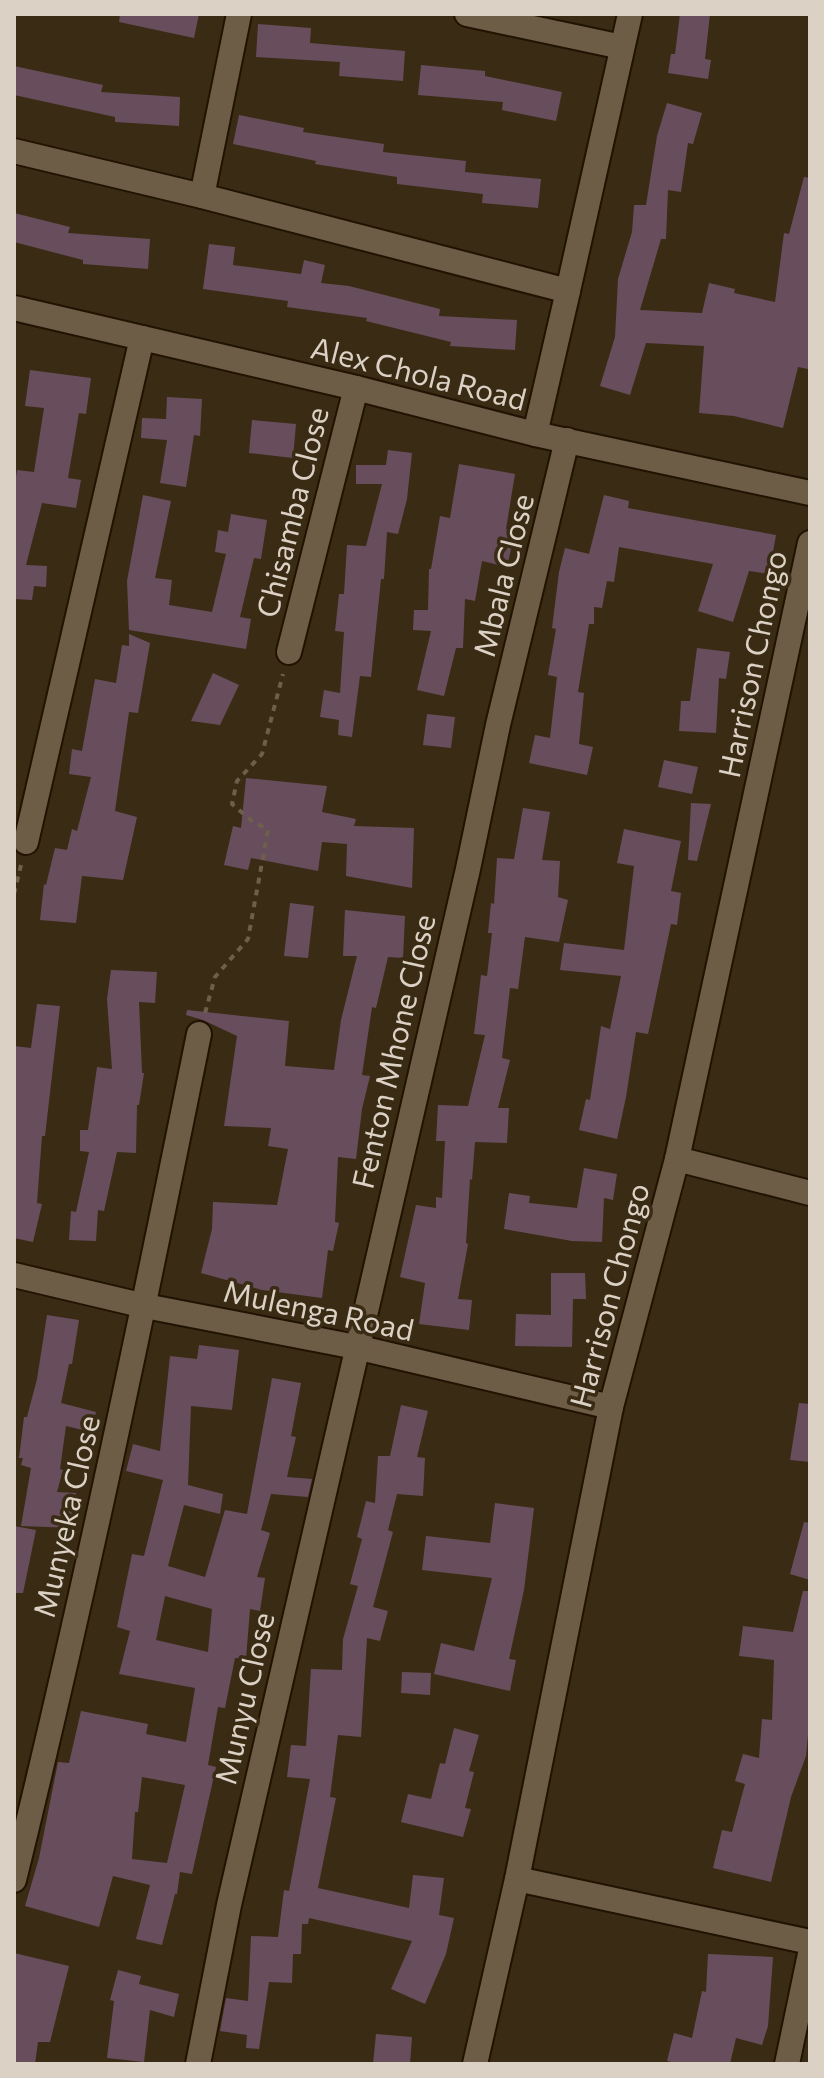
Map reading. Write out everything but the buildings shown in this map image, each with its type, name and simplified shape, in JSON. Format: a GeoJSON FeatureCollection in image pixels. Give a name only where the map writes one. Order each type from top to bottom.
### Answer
{"type":"FeatureCollection","features":[{"type":"Feature","properties":{"kind":"street"},"geometry":{"type":"LineString","coordinates":[[202,196],[239,14]]}},
{"type":"Feature","properties":{"kind":"street"},"geometry":{"type":"LineString","coordinates":[[467,14],[622,47]]}},
{"type":"Feature","properties":{"kind":"street"},"geometry":{"type":"LineString","coordinates":[[535,434],[630,14]]}},
{"type":"Feature","properties":{"kind":"street"},"geometry":{"type":"LineString","coordinates":[[14,151],[202,196],[568,291]]}},
{"type":"Feature","properties":{"kind":"street","name":"Alex Chola Road"},"geometry":{"type":"LineString","coordinates":[[14,308],[356,388],[535,434],[810,493]]}},
{"type":"Feature","properties":{"kind":"street"},"geometry":{"type":"LineString","coordinates":[[26,842],[142,338]]}},
{"type":"Feature","properties":{"kind":"street","name":"Chisamba Close"},"geometry":{"type":"LineString","coordinates":[[289,652],[356,388]]}},
{"type":"Feature","properties":{"kind":"street","name":"Mbala Close"},"geometry":{"type":"LineString","coordinates":[[489,770],[567,440]]}},
{"type":"Feature","properties":{"kind":"street","name":"Harrison Chongo"},"geometry":{"type":"LineString","coordinates":[[475,2064],[517,1879],[611,1407],[677,1159],[810,543]]}},
{"type":"Feature","properties":{"kind":"street","name":"Fenton Mhone Close"},"geometry":{"type":"LineString","coordinates":[[356,1347],[489,770]]}},
{"type":"Feature","properties":{"kind":"street","name":"Munyeka Close"},"geometry":{"type":"LineString","coordinates":[[14,1880],[145,1306],[199,1034]]}},
{"type":"Feature","properties":{"kind":"street"},"geometry":{"type":"LineString","coordinates":[[677,1159],[810,1193]]}},
{"type":"Feature","properties":{"kind":"street","name":"Mulenga Road"},"geometry":{"type":"LineString","coordinates":[[14,1275],[145,1306],[356,1347],[611,1407]]}},
{"type":"Feature","properties":{"kind":"street","name":"Munyu Close"},"geometry":{"type":"LineString","coordinates":[[198,2064],[229,1905],[356,1347]]}},
{"type":"Feature","properties":{"kind":"street"},"geometry":{"type":"LineString","coordinates":[[517,1879],[810,1942]]}},
{"type":"Feature","properties":{"kind":"street"},"geometry":{"type":"LineString","coordinates":[[787,2064],[810,1954]]}},
{"type":"Feature","properties":{"kind":"path"},"geometry":{"type":"LineString","coordinates":[[199,1034],[215,977],[248,939],[268,830],[232,804],[237,781],[262,754],[289,652]]}},
{"type":"Feature","properties":{"kind":"path"},"geometry":{"type":"LineString","coordinates":[[14,894],[26,842]]}}]}
